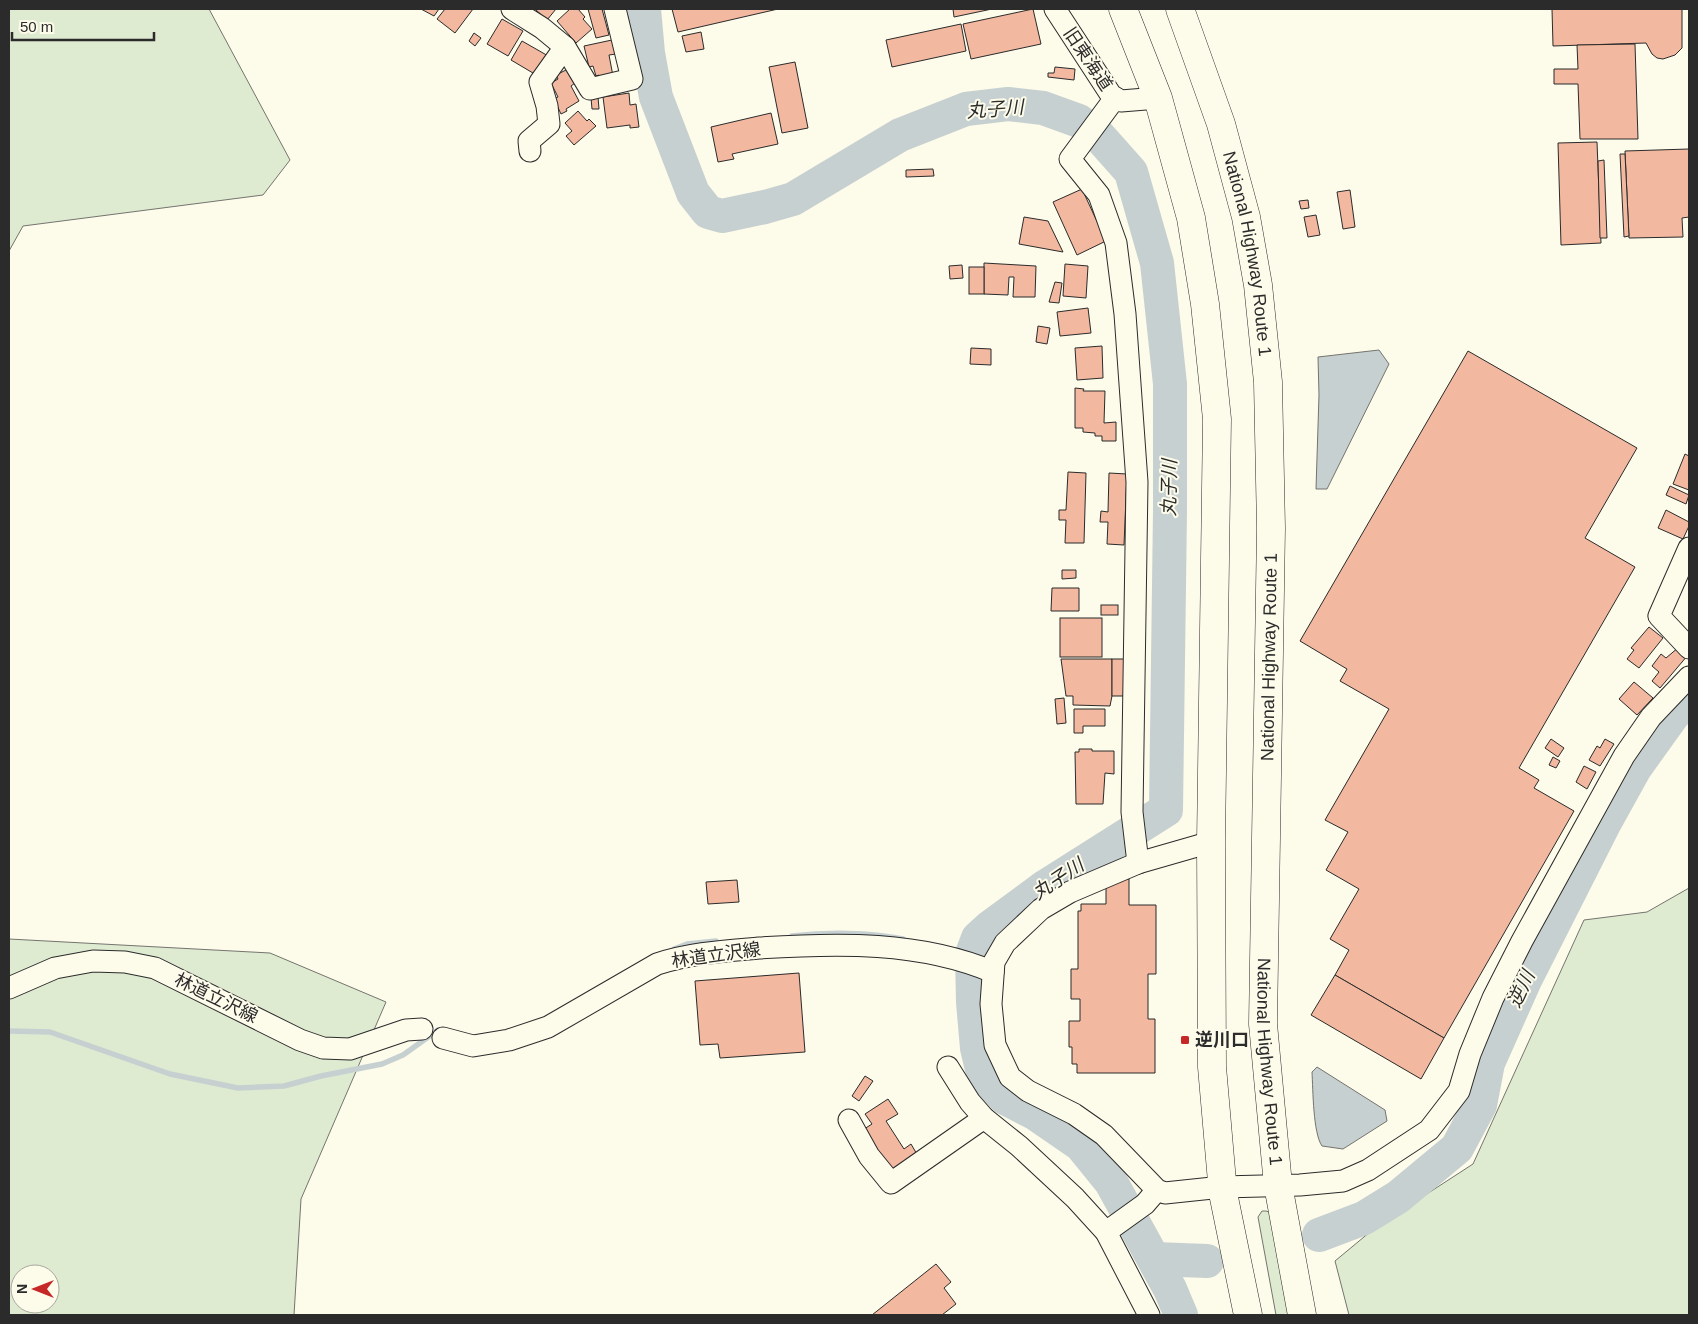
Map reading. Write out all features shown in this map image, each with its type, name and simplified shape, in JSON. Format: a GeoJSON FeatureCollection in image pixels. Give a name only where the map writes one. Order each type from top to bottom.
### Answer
{"type":"FeatureCollection","features":[{"type":"Feature","properties":{"kind":"highway"},"geometry":{"type":"LineString","coordinates":[[1123,9],[1158,98],[1191,218],[1205,304],[1217,419],[1211,842],[1212,1067],[1222,1187],[1248,1315]]}},
{"type":"Feature","properties":{"kind":"highway","name":"National Highway Route 1"},"geometry":{"type":"LineString","coordinates":[[1180,9],[1221,124],[1246,217],[1258,285],[1268,382],[1271,528],[1263,1024],[1278,1185],[1302,1315]]}},
{"type":"Feature","properties":{"kind":"street"},"geometry":{"type":"LineString","coordinates":[[512,9],[542,28],[565,47],[590,88],[632,79],[615,9]]}},
{"type":"Feature","properties":{"kind":"street","name":"旧東海道"},"geometry":{"type":"LineString","coordinates":[[1055,9],[1111,95],[1120,101],[1158,98]]}},
{"type":"Feature","properties":{"kind":"street"},"geometry":{"type":"LineString","coordinates":[[530,151],[529,141],[549,124],[547,106],[540,82],[565,47]]}},
{"type":"Feature","properties":{"kind":"street"},"geometry":{"type":"LineString","coordinates":[[1116,98],[1070,158],[1099,195],[1116,243],[1125,314],[1137,482],[1133,816],[1138,859]]}},
{"type":"Feature","properties":{"kind":"street"},"geometry":{"type":"LineString","coordinates":[[1689,548],[1658,616],[1689,648]]}},
{"type":"Feature","properties":{"kind":"street"},"geometry":{"type":"LineString","coordinates":[[1111,1229],[1151,1197],[1165,1193],[1222,1187],[1343,1181],[1368,1170],[1429,1130],[1459,1090],[1470,1054],[1493,998],[1522,941],[1624,756],[1651,717],[1689,677]]}},
{"type":"Feature","properties":{"kind":"street"},"geometry":{"type":"LineString","coordinates":[[1151,1197],[1104,1135],[1074,1114],[1028,1091],[1010,1077],[995,1045],[988,970],[1005,943],[1041,909],[1070,892],[1138,859],[1211,842]]}},
{"type":"Feature","properties":{"kind":"street","name":"林道立沢線"},"geometry":{"type":"LineString","coordinates":[[443,1038],[473,1046],[509,1040],[548,1027],[658,964],[677,958],[701,954],[817,944],[887,947],[948,957],[988,970]]}},
{"type":"Feature","properties":{"kind":"street","name":"林道立沢線"},"geometry":{"type":"LineString","coordinates":[[9,988],[55,968],[93,961],[126,962],[155,968],[300,1040],[323,1048],[350,1049],[406,1030],[422,1029]]}},
{"type":"Feature","properties":{"kind":"street"},"geometry":{"type":"LineString","coordinates":[[948,1067],[970,1102],[984,1118],[1019,1146],[1111,1229],[1149,1315]]}},
{"type":"Feature","properties":{"kind":"street"},"geometry":{"type":"LineString","coordinates":[[849,1120],[869,1156],[891,1183],[984,1118]]}},
{"type":"Feature","properties":{"kind":"green space"},"geometry":{"type":"Polygon","coordinates":[[[9,9],[209,9],[290,160],[263,195],[23,226],[9,251],[9,9]]]}},
{"type":"Feature","properties":{"kind":"green space"},"geometry":{"type":"Polygon","coordinates":[[[1689,888],[1689,1315],[1349,1315],[1335,1261],[1376,1227],[1473,1164],[1584,920],[1647,912],[1689,888]]]}},
{"type":"Feature","properties":{"kind":"green space"},"geometry":{"type":"Polygon","coordinates":[[[9,939],[270,953],[386,1002],[301,1199],[294,1315],[9,1315],[9,939]]]}},
{"type":"Feature","properties":{"kind":"green space"},"geometry":{"type":"Polygon","coordinates":[[[1262,1211],[1272,1213],[1289,1315],[1276,1315],[1258,1217],[1262,1211]]]}},
{"type":"Feature","properties":{"kind":"shaded area"},"geometry":{"type":"Polygon","coordinates":[[[1379,350],[1389,364],[1327,489],[1316,489],[1319,395],[1318,357],[1379,350]]]}},
{"type":"Feature","properties":{"kind":"shaded area"},"geometry":{"type":"Polygon","coordinates":[[[1317,1067],[1385,1110],[1387,1121],[1343,1149],[1322,1146],[1315,1122],[1313,1100],[1312,1072],[1317,1067]]]}},
{"type":"Feature","properties":{"kind":"building"},"geometry":{"type":"Polygon","coordinates":[[[421,9],[439,9],[434,16],[421,9]]]}},
{"type":"Feature","properties":{"kind":"building"},"geometry":{"type":"Polygon","coordinates":[[[445,9],[473,9],[455,33],[437,19],[445,9]]]}},
{"type":"Feature","properties":{"kind":"building"},"geometry":{"type":"Polygon","coordinates":[[[535,9],[556,9],[547,20],[535,9]]]}},
{"type":"Feature","properties":{"kind":"building"},"geometry":{"type":"Polygon","coordinates":[[[570,9],[578,9],[585,17],[583,19],[592,29],[576,43],[557,21],[570,9]]]}},
{"type":"Feature","properties":{"kind":"building"},"geometry":{"type":"Polygon","coordinates":[[[588,9],[602,9],[609,35],[596,38],[588,9]]]}},
{"type":"Feature","properties":{"kind":"building"},"geometry":{"type":"Polygon","coordinates":[[[672,9],[778,9],[678,32],[672,9]]]}},
{"type":"Feature","properties":{"kind":"building"},"geometry":{"type":"Polygon","coordinates":[[[953,9],[992,9],[954,17],[953,9]]]}},
{"type":"Feature","properties":{"kind":"building"},"geometry":{"type":"Polygon","coordinates":[[[1033,9],[1041,44],[971,59],[963,24],[1033,9]]]}},
{"type":"Feature","properties":{"kind":"building"},"geometry":{"type":"Polygon","coordinates":[[[1552,9],[1682,9],[1682,48],[1675,55],[1663,59],[1657,58],[1652,54],[1646,43],[1553,46],[1552,9]]]}},
{"type":"Feature","properties":{"kind":"building"},"geometry":{"type":"Polygon","coordinates":[[[502,19],[523,31],[508,56],[487,44],[502,19]]]}},
{"type":"Feature","properties":{"kind":"building"},"geometry":{"type":"Polygon","coordinates":[[[961,24],[966,51],[892,67],[886,40],[961,24]]]}},
{"type":"Feature","properties":{"kind":"building"},"geometry":{"type":"Polygon","coordinates":[[[701,32],[704,49],[686,52],[682,36],[701,32]]]}},
{"type":"Feature","properties":{"kind":"building"},"geometry":{"type":"Polygon","coordinates":[[[474,33],[481,38],[475,46],[469,41],[474,33]]]}},
{"type":"Feature","properties":{"kind":"building"},"geometry":{"type":"Polygon","coordinates":[[[612,40],[616,54],[609,55],[613,76],[599,79],[599,75],[596,76],[593,66],[589,67],[584,46],[612,40]]]}},
{"type":"Feature","properties":{"kind":"building"},"geometry":{"type":"Polygon","coordinates":[[[522,41],[550,57],[538,76],[511,60],[522,41]]]}},
{"type":"Feature","properties":{"kind":"building"},"geometry":{"type":"Polygon","coordinates":[[[1635,44],[1638,139],[1580,139],[1578,84],[1554,84],[1554,69],[1578,69],[1577,45],[1635,44]]]}},
{"type":"Feature","properties":{"kind":"building"},"geometry":{"type":"Polygon","coordinates":[[[795,62],[808,128],[782,133],[769,67],[795,62]]]}},
{"type":"Feature","properties":{"kind":"building"},"geometry":{"type":"Polygon","coordinates":[[[1055,67],[1075,69],[1074,80],[1048,77],[1048,73],[1054,73],[1055,67]]]}},
{"type":"Feature","properties":{"kind":"building"},"geometry":{"type":"Polygon","coordinates":[[[568,69],[575,83],[571,86],[579,101],[561,114],[554,99],[558,97],[551,83],[558,79],[556,75],[568,69]]]}},
{"type":"Feature","properties":{"kind":"building"},"geometry":{"type":"Polygon","coordinates":[[[629,93],[630,105],[636,104],[639,127],[630,128],[630,125],[607,128],[603,97],[629,93]]]}},
{"type":"Feature","properties":{"kind":"building"},"geometry":{"type":"Polygon","coordinates":[[[598,97],[599,109],[592,109],[591,98],[598,97]]]}},
{"type":"Feature","properties":{"kind":"building"},"geometry":{"type":"Polygon","coordinates":[[[578,111],[587,121],[589,119],[596,126],[574,145],[566,136],[572,131],[565,123],[578,111]]]}},
{"type":"Feature","properties":{"kind":"building"},"geometry":{"type":"Polygon","coordinates":[[[771,113],[778,144],[732,154],[734,159],[718,162],[711,127],[771,113]]]}},
{"type":"Feature","properties":{"kind":"building"},"geometry":{"type":"Polygon","coordinates":[[[1597,142],[1601,243],[1561,245],[1558,143],[1597,142]]]}},
{"type":"Feature","properties":{"kind":"building"},"geometry":{"type":"Polygon","coordinates":[[[1689,149],[1689,217],[1682,218],[1683,237],[1629,238],[1625,151],[1689,149]]]}},
{"type":"Feature","properties":{"kind":"building"},"geometry":{"type":"Polygon","coordinates":[[[1620,154],[1625,154],[1629,236],[1624,237],[1620,154]]]}},
{"type":"Feature","properties":{"kind":"building"},"geometry":{"type":"Polygon","coordinates":[[[1604,160],[1607,238],[1600,238],[1598,161],[1604,160]]]}},
{"type":"Feature","properties":{"kind":"building"},"geometry":{"type":"Polygon","coordinates":[[[933,169],[934,176],[906,177],[906,170],[933,169]]]}},
{"type":"Feature","properties":{"kind":"building"},"geometry":{"type":"Polygon","coordinates":[[[1082,189],[1106,241],[1077,255],[1053,202],[1082,189]]]}},
{"type":"Feature","properties":{"kind":"building"},"geometry":{"type":"Polygon","coordinates":[[[1350,190],[1355,227],[1343,229],[1337,192],[1350,190]]]}},
{"type":"Feature","properties":{"kind":"building"},"geometry":{"type":"Polygon","coordinates":[[[1308,200],[1309,208],[1301,209],[1299,201],[1308,200]]]}},
{"type":"Feature","properties":{"kind":"building"},"geometry":{"type":"Polygon","coordinates":[[[1316,215],[1320,235],[1308,237],[1304,217],[1316,215]]]}},
{"type":"Feature","properties":{"kind":"building"},"geometry":{"type":"Polygon","coordinates":[[[1024,217],[1048,221],[1063,252],[1019,244],[1024,217]]]}},
{"type":"Feature","properties":{"kind":"building"},"geometry":{"type":"Polygon","coordinates":[[[984,263],[1036,266],[1035,297],[1013,297],[1014,277],[1009,277],[1008,295],[984,294],[984,263]]]}},
{"type":"Feature","properties":{"kind":"building"},"geometry":{"type":"Polygon","coordinates":[[[1065,264],[1088,266],[1086,298],[1063,296],[1065,264]]]}},
{"type":"Feature","properties":{"kind":"building"},"geometry":{"type":"Polygon","coordinates":[[[962,265],[963,278],[950,279],[949,266],[962,265]]]}},
{"type":"Feature","properties":{"kind":"building"},"geometry":{"type":"Polygon","coordinates":[[[969,267],[984,267],[984,294],[969,294],[969,267]]]}},
{"type":"Feature","properties":{"kind":"building"},"geometry":{"type":"Polygon","coordinates":[[[1055,282],[1062,283],[1059,303],[1049,302],[1055,282]]]}},
{"type":"Feature","properties":{"kind":"building"},"geometry":{"type":"Polygon","coordinates":[[[1088,308],[1091,333],[1060,336],[1057,312],[1088,308]]]}},
{"type":"Feature","properties":{"kind":"building"},"geometry":{"type":"Polygon","coordinates":[[[1038,326],[1050,328],[1047,344],[1036,342],[1038,326]]]}},
{"type":"Feature","properties":{"kind":"building"},"geometry":{"type":"Polygon","coordinates":[[[1102,346],[1103,378],[1077,380],[1075,348],[1102,346]]]}},
{"type":"Feature","properties":{"kind":"building"},"geometry":{"type":"Polygon","coordinates":[[[971,348],[991,349],[991,365],[970,364],[971,348]]]}},
{"type":"Feature","properties":{"kind":"building"},"geometry":{"type":"Polygon","coordinates":[[[1468,351],[1637,448],[1585,538],[1635,567],[1519,768],[1539,780],[1534,788],[1574,811],[1444,1038],[1335,975],[1349,950],[1330,939],[1359,889],[1326,870],[1348,832],[1325,820],[1389,709],[1340,681],[1347,669],[1300,641],[1468,351]]]}},
{"type":"Feature","properties":{"kind":"building"},"geometry":{"type":"Polygon","coordinates":[[[1075,388],[1084,389],[1083,391],[1105,391],[1104,423],[1116,422],[1116,441],[1102,441],[1102,436],[1083,432],[1083,428],[1075,428],[1075,388]]]}},
{"type":"Feature","properties":{"kind":"building"},"geometry":{"type":"Polygon","coordinates":[[[1685,454],[1689,456],[1689,490],[1673,484],[1685,454]]]}},
{"type":"Feature","properties":{"kind":"building"},"geometry":{"type":"Polygon","coordinates":[[[1068,472],[1086,473],[1084,543],[1065,543],[1066,520],[1059,520],[1059,510],[1066,510],[1068,472]]]}},
{"type":"Feature","properties":{"kind":"building"},"geometry":{"type":"Polygon","coordinates":[[[1109,473],[1127,474],[1124,545],[1107,544],[1108,522],[1100,522],[1101,511],[1108,512],[1109,473]]]}},
{"type":"Feature","properties":{"kind":"building"},"geometry":{"type":"Polygon","coordinates":[[[1670,486],[1689,495],[1686,504],[1666,495],[1670,486]]]}},
{"type":"Feature","properties":{"kind":"building"},"geometry":{"type":"Polygon","coordinates":[[[1666,510],[1689,522],[1683,539],[1658,528],[1666,510]]]}},
{"type":"Feature","properties":{"kind":"building"},"geometry":{"type":"Polygon","coordinates":[[[1062,570],[1076,570],[1076,578],[1062,579],[1062,570]]]}},
{"type":"Feature","properties":{"kind":"building"},"geometry":{"type":"Polygon","coordinates":[[[1052,588],[1079,588],[1079,611],[1051,611],[1052,588]]]}},
{"type":"Feature","properties":{"kind":"building"},"geometry":{"type":"Polygon","coordinates":[[[1101,605],[1118,605],[1118,615],[1101,615],[1101,605]]]}},
{"type":"Feature","properties":{"kind":"building"},"geometry":{"type":"Polygon","coordinates":[[[1060,618],[1102,618],[1102,657],[1060,657],[1060,618]]]}},
{"type":"Feature","properties":{"kind":"building"},"geometry":{"type":"Polygon","coordinates":[[[1649,627],[1663,638],[1639,668],[1627,659],[1634,650],[1631,648],[1649,627]]]}},
{"type":"Feature","properties":{"kind":"building"},"geometry":{"type":"Polygon","coordinates":[[[1679,647],[1688,655],[1660,688],[1652,681],[1659,672],[1652,666],[1661,654],[1666,658],[1679,647]]]}},
{"type":"Feature","properties":{"kind":"building"},"geometry":{"type":"Polygon","coordinates":[[[1061,659],[1112,659],[1112,696],[1110,706],[1073,705],[1073,696],[1066,696],[1061,659]]]}},
{"type":"Feature","properties":{"kind":"building"},"geometry":{"type":"Polygon","coordinates":[[[1112,659],[1124,659],[1124,696],[1112,696],[1112,659]]]}},
{"type":"Feature","properties":{"kind":"building"},"geometry":{"type":"Polygon","coordinates":[[[1634,682],[1653,698],[1637,715],[1619,699],[1634,682]]]}},
{"type":"Feature","properties":{"kind":"building"},"geometry":{"type":"Polygon","coordinates":[[[1064,698],[1066,723],[1057,724],[1055,699],[1064,698]]]}},
{"type":"Feature","properties":{"kind":"building"},"geometry":{"type":"Polygon","coordinates":[[[1074,709],[1105,709],[1105,726],[1083,726],[1083,733],[1074,733],[1074,709]]]}},
{"type":"Feature","properties":{"kind":"building"},"geometry":{"type":"Polygon","coordinates":[[[1551,739],[1564,748],[1558,757],[1545,748],[1551,739]]]}},
{"type":"Feature","properties":{"kind":"building"},"geometry":{"type":"Polygon","coordinates":[[[1605,739],[1614,744],[1600,766],[1589,760],[1597,746],[1600,748],[1605,739]]]}},
{"type":"Feature","properties":{"kind":"building"},"geometry":{"type":"Polygon","coordinates":[[[1079,749],[1114,751],[1114,774],[1105,773],[1103,804],[1076,804],[1075,752],[1079,752],[1079,749]]]}},
{"type":"Feature","properties":{"kind":"building"},"geometry":{"type":"Polygon","coordinates":[[[1553,757],[1560,761],[1556,768],[1549,765],[1553,757]]]}},
{"type":"Feature","properties":{"kind":"building"},"geometry":{"type":"Polygon","coordinates":[[[1584,766],[1596,772],[1587,789],[1576,782],[1584,766]]]}},
{"type":"Feature","properties":{"kind":"building"},"geometry":{"type":"Polygon","coordinates":[[[1114,879],[1129,879],[1129,905],[1156,905],[1156,974],[1148,974],[1148,1019],[1155,1019],[1155,1073],[1077,1073],[1077,1064],[1072,1064],[1072,1047],[1069,1047],[1069,1021],[1080,1021],[1080,999],[1071,999],[1071,969],[1078,969],[1078,911],[1081,911],[1081,904],[1106,904],[1106,884],[1114,879]]]}},
{"type":"Feature","properties":{"kind":"building"},"geometry":{"type":"Polygon","coordinates":[[[737,880],[739,902],[708,904],[706,882],[737,880]]]}},
{"type":"Feature","properties":{"kind":"building"},"geometry":{"type":"Polygon","coordinates":[[[799,973],[805,1052],[720,1058],[718,1044],[700,1045],[695,981],[799,973]]]}},
{"type":"Feature","properties":{"kind":"building"},"geometry":{"type":"Polygon","coordinates":[[[1335,975],[1444,1038],[1421,1079],[1311,1015],[1335,975]]]}},
{"type":"Feature","properties":{"kind":"building"},"geometry":{"type":"Polygon","coordinates":[[[865,1076],[873,1081],[859,1101],[852,1096],[865,1076]]]}},
{"type":"Feature","properties":{"kind":"building"},"geometry":{"type":"Polygon","coordinates":[[[888,1099],[898,1114],[886,1121],[904,1149],[911,1144],[918,1156],[889,1174],[861,1131],[872,1124],[865,1114],[888,1099]]]}},
{"type":"Feature","properties":{"kind":"building"},"geometry":{"type":"Polygon","coordinates":[[[936,1264],[951,1282],[944,1288],[956,1304],[942,1315],[872,1315],[936,1264]]]}},
{"type":"Feature","properties":{"kind":"waterway","name":"丸子川"},"geometry":{"type":"LineString","coordinates":[[644,9],[648,53],[656,97],[693,193],[708,212],[722,216],[793,199],[900,135],[966,109],[1008,104],[1043,108],[1079,121],[1099,136],[1131,172],[1157,263],[1170,384],[1166,810],[1046,886],[978,938],[972,954],[973,1002],[977,1048],[982,1069],[992,1085],[1005,1098],[1036,1114],[1081,1145],[1111,1182],[1170,1289],[1181,1315]]}},
{"type":"Feature","properties":{"kind":"waterway","name":"逆川"},"geometry":{"type":"LineString","coordinates":[[1319,1235],[1364,1218],[1398,1197],[1457,1148],[1480,1105],[1488,1063],[1525,980],[1604,824],[1635,768],[1673,715],[1689,699]]}},
{"type":"Feature","properties":{"kind":"waterway"},"geometry":{"type":"LineString","coordinates":[[792,936],[848,933],[903,939]]}},
{"type":"Feature","properties":{"kind":"waterway"},"geometry":{"type":"LineString","coordinates":[[674,949],[687,944],[716,941]]}},
{"type":"Feature","properties":{"kind":"waterway"},"geometry":{"type":"LineString","coordinates":[[9,1031],[50,1032],[170,1074],[238,1088],[284,1086],[321,1076],[382,1064],[403,1055],[438,1030]]}},
{"type":"Feature","properties":{"kind":"waterway","name":"逆川"},"geometry":{"type":"LineString","coordinates":[[1154,1259],[1207,1261]]}},
{"type":"Feature","properties":{"kind":"place","name":"逆川口"},"geometry":{"type":"Point","coordinates":[1185,1040]}}]}
